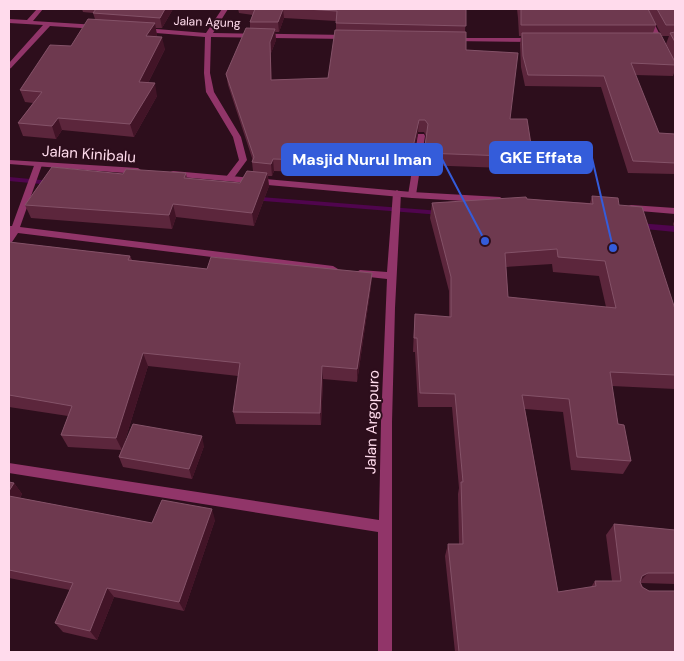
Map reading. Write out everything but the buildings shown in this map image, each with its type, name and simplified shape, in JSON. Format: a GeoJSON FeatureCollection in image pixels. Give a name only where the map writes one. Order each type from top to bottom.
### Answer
{"type":"FeatureCollection","features":[{"type":"Feature","properties":{"kind":"street"},"geometry":{"type":"LineString","coordinates":[[29,22],[40,9]]}},
{"type":"Feature","properties":{"kind":"street"},"geometry":{"type":"LineString","coordinates":[[225,9],[208,35],[207,73],[210,92],[237,137],[243,160],[230,177]]}},
{"type":"Feature","properties":{"kind":"street"},"geometry":{"type":"LineString","coordinates":[[644,9],[664,40],[664,48]]}},
{"type":"Feature","properties":{"kind":"street"},"geometry":{"type":"LineString","coordinates":[[9,21],[109,28]]}},
{"type":"Feature","properties":{"kind":"street"},"geometry":{"type":"LineString","coordinates":[[9,67],[50,23]]}},
{"type":"Feature","properties":{"kind":"street","name":"Jalan Agung"},"geometry":{"type":"LineString","coordinates":[[139,30],[208,35],[358,38]]}},
{"type":"Feature","properties":{"kind":"street"},"geometry":{"type":"LineString","coordinates":[[447,40],[544,40]]}},
{"type":"Feature","properties":{"kind":"street"},"geometry":{"type":"LineString","coordinates":[[650,40],[664,40]]}},
{"type":"Feature","properties":{"kind":"street"},"geometry":{"type":"LineString","coordinates":[[412,195],[421,136]]}},
{"type":"Feature","properties":{"kind":"street","name":"Jalan Kinibalu"},"geometry":{"type":"LineString","coordinates":[[9,162],[144,172]]}},
{"type":"Feature","properties":{"kind":"street"},"geometry":{"type":"LineString","coordinates":[[9,240],[38,165]]}},
{"type":"Feature","properties":{"kind":"street"},"geometry":{"type":"LineString","coordinates":[[163,173],[230,177],[412,195],[509,201]]}},
{"type":"Feature","properties":{"kind":"street","name":"Jalan Argopuro"},"geometry":{"type":"LineString","coordinates":[[385,652],[384,527],[392,276],[397,193]]}},
{"type":"Feature","properties":{"kind":"street"},"geometry":{"type":"LineString","coordinates":[[617,207],[675,211]]}},
{"type":"Feature","properties":{"kind":"street"},"geometry":{"type":"LineString","coordinates":[[12,230],[392,276]]}},
{"type":"Feature","properties":{"kind":"street"},"geometry":{"type":"LineString","coordinates":[[9,468],[384,527]]}},
{"type":"Feature","properties":{"kind":"waterway"},"geometry":{"type":"LineString","coordinates":[[9,179],[52,183]]}},
{"type":"Feature","properties":{"kind":"waterway"},"geometry":{"type":"LineString","coordinates":[[252,198],[441,213]]}},
{"type":"Feature","properties":{"kind":"waterway"},"geometry":{"type":"LineString","coordinates":[[638,226],[675,229]]}},
{"type":"Feature","properties":{"kind":"place","name":"Masjid Nurul Iman"},"geometry":{"type":"Point","coordinates":[485,241]}},
{"type":"Feature","properties":{"kind":"place","name":"GKE Effata"},"geometry":{"type":"Point","coordinates":[613,248]}}]}
